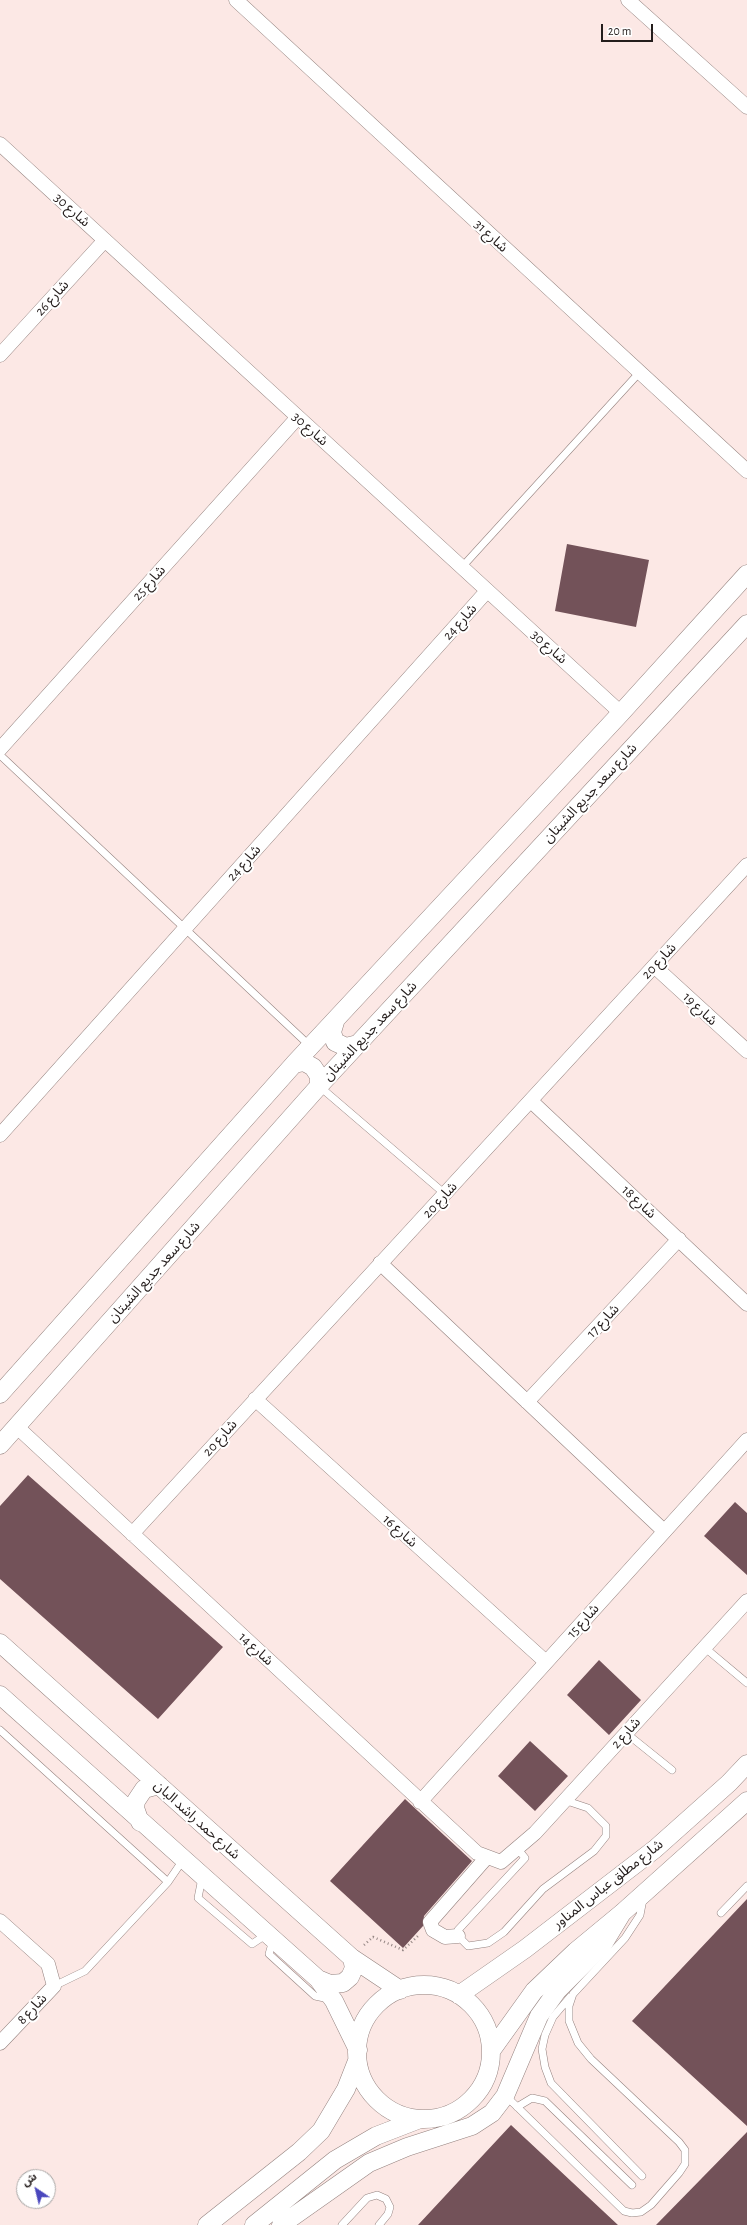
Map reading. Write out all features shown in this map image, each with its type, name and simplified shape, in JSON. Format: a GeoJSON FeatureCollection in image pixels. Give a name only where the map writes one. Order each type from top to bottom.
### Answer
{"type":"FeatureCollection","features":[{"type":"Feature","properties":{"kind":"street","name":"شارع 31"},"geometry":{"type":"LineString","coordinates":[[236,0],[747,471]]}},
{"type":"Feature","properties":{"kind":"street"},"geometry":{"type":"LineString","coordinates":[[628,0],[747,107]]}},
{"type":"Feature","properties":{"kind":"street","name":"شارع 30"},"geometry":{"type":"LineString","coordinates":[[0,144],[621,713]]}},
{"type":"Feature","properties":{"kind":"street","name":"شارع 26"},"geometry":{"type":"LineString","coordinates":[[0,355],[105,240]]}},
{"type":"Feature","properties":{"kind":"street","name":"شارع 25"},"geometry":{"type":"LineString","coordinates":[[2,742],[298,417]]}},
{"type":"Feature","properties":{"kind":"street"},"geometry":{"type":"LineString","coordinates":[[0,1393],[310,1046],[335,1022],[621,713],[747,574]]}},
{"type":"Feature","properties":{"kind":"street","name":"شارع 24"},"geometry":{"type":"LineString","coordinates":[[0,1135],[488,591]]}},
{"type":"Feature","properties":{"kind":"street","name":"شارع سعد جديع الشيتان"},"geometry":{"type":"LineString","coordinates":[[0,1445],[319,1086],[747,624]]}},
{"type":"Feature","properties":{"kind":"street","name":"شارع 20"},"geometry":{"type":"LineString","coordinates":[[132,1534],[747,865]]}},
{"type":"Feature","properties":{"kind":"street","name":"شارع 19"},"geometry":{"type":"LineString","coordinates":[[654,966],[747,1051]]}},
{"type":"Feature","properties":{"kind":"street"},"geometry":{"type":"LineString","coordinates":[[335,1022],[332,1032],[335,1042],[346,1048],[358,1044]]}},
{"type":"Feature","properties":{"kind":"street"},"geometry":{"type":"LineString","coordinates":[[294,1064],[304,1062],[313,1067],[319,1076],[319,1086]]}},
{"type":"Feature","properties":{"kind":"street","name":"شارع 18"},"geometry":{"type":"LineString","coordinates":[[531,1101],[747,1304]]}},
{"type":"Feature","properties":{"kind":"street","name":"شارع 17"},"geometry":{"type":"LineString","coordinates":[[527,1402],[679,1240]]}},
{"type":"Feature","properties":{"kind":"street"},"geometry":{"type":"LineString","coordinates":[[380,1264],[664,1531]]}},
{"type":"Feature","properties":{"kind":"street","name":"شارع 16"},"geometry":{"type":"LineString","coordinates":[[255,1399],[546,1662]]}},
{"type":"Feature","properties":{"kind":"street","name":"شارع 14"},"geometry":{"type":"LineString","coordinates":[[16,1426],[420,1802],[477,1853],[501,1862]]}},
{"type":"Feature","properties":{"kind":"street","name":"شارع 15"},"geometry":{"type":"LineString","coordinates":[[420,1802],[747,1440]]}},
{"type":"Feature","properties":{"kind":"street","name":"شارع 2"},"geometry":{"type":"LineString","coordinates":[[501,1862],[535,1833],[747,1601]]}},
{"type":"Feature","properties":{"kind":"street","name":"شارع حمد راشد البان"},"geometry":{"type":"LineString","coordinates":[[0,1643],[352,1958],[400,1990]]}},
{"type":"Feature","properties":{"kind":"street"},"geometry":{"type":"LineString","coordinates":[[0,1695],[202,1878],[318,1979],[334,2001],[357,2055],[364,2083],[378,2101],[397,2114],[420,2119]]}},
{"type":"Feature","properties":{"kind":"street","name":"شارع مطلق عباس المناور"},"geometry":{"type":"LineString","coordinates":[[460,1994],[525,1949],[655,1849],[729,1783],[747,1764]]}},
{"type":"Feature","properties":{"kind":"street"},"geometry":{"type":"LineString","coordinates":[[140,1822],[135,1808],[136,1801],[144,1789],[159,1785]]}},
{"type":"Feature","properties":{"kind":"street","name":"شارع مطلق عباس المناور"},"geometry":{"type":"LineString","coordinates":[[492,2051],[534,1991],[576,1950],[622,1913],[744,1809]]}},
{"type":"Feature","properties":{"kind":"street"},"geometry":{"type":"LineString","coordinates":[[458,1936],[445,1937],[433,1930],[430,1922],[487,1857]]}},
{"type":"Feature","properties":{"kind":"street"},"geometry":{"type":"LineString","coordinates":[[281,2225],[294,2219],[369,2163],[407,2147],[472,2126],[511,2102],[539,2016],[557,1991],[602,1946],[622,1913]]}},
{"type":"Feature","properties":{"kind":"street","name":"شارع 8"},"geometry":{"type":"LineString","coordinates":[[0,1921],[48,1964],[54,1986],[0,2043]]}},
{"type":"Feature","properties":{"kind":"street"},"geometry":{"type":"LineString","coordinates":[[318,1979],[330,1984],[343,1983],[350,1977],[354,1968],[352,1958]]}},
{"type":"Feature","properties":{"kind":"street"},"geometry":{"type":"LineString","coordinates":[[206,2225],[299,2152],[321,2130],[346,2089],[357,2055],[358,2039],[365,2019],[379,2002],[400,1990],[417,1985],[439,1986],[460,1994],[476,2009],[487,2028],[492,2051],[488,2073],[478,2092],[462,2108],[442,2117],[420,2119],[376,2136],[335,2160],[254,2225]]}},
{"type":"Feature","properties":{"kind":"lane"},"geometry":{"type":"LineString","coordinates":[[462,567],[639,373]]}},
{"type":"Feature","properties":{"kind":"lane"},"geometry":{"type":"LineString","coordinates":[[0,755],[310,1046]]}},
{"type":"Feature","properties":{"kind":"lane"},"geometry":{"type":"LineString","coordinates":[[319,1086],[445,1194]]}},
{"type":"Feature","properties":{"kind":"lane"},"geometry":{"type":"LineString","coordinates":[[704,1647],[747,1683]]}},
{"type":"Feature","properties":{"kind":"lane"},"geometry":{"type":"LineString","coordinates":[[0,1730],[168,1882]]}},
{"type":"Feature","properties":{"kind":"lane"},"geometry":{"type":"LineString","coordinates":[[626,1733],[672,1770]]}},
{"type":"Feature","properties":{"kind":"lane"},"geometry":{"type":"LineString","coordinates":[[517,1848],[525,1858],[458,1930],[458,1936],[468,1946],[488,1943],[504,1932],[543,1889],[594,1851],[606,1836],[606,1826],[588,1808],[564,1800]]}},
{"type":"Feature","properties":{"kind":"lane"},"geometry":{"type":"LineString","coordinates":[[54,1986],[85,1971],[168,1882],[183,1860]]}},
{"type":"Feature","properties":{"kind":"lane"},"geometry":{"type":"LineString","coordinates":[[721,1913],[747,1886]]}},
{"type":"Feature","properties":{"kind":"lane"},"geometry":{"type":"LineString","coordinates":[[642,2176],[560,2094],[551,2083],[545,2067],[542,2049],[545,2035],[553,2018],[625,1938],[640,1915],[644,1894]]}},
{"type":"Feature","properties":{"kind":"lane"},"geometry":{"type":"LineString","coordinates":[[270,1937],[269,1954],[315,1996],[334,2001]]}},
{"type":"Feature","properties":{"kind":"lane"},"geometry":{"type":"LineString","coordinates":[[511,2102],[624,2211],[632,2213],[641,2212],[651,2205],[680,2173],[685,2164],[685,2150],[679,2142],[591,2059],[578,2043],[569,2022],[569,2006],[573,1994]]}},
{"type":"Feature","properties":{"kind":"lane"},"geometry":{"type":"LineString","coordinates":[[511,2102],[532,2098],[545,2101],[632,2185]]}},
{"type":"Feature","properties":{"kind":"lane"},"geometry":{"type":"LineString","coordinates":[[342,2225],[367,2198],[377,2195],[386,2198],[390,2207],[388,2214],[379,2225]]}},
{"type":"Feature","properties":{"kind":"path"},"geometry":{"type":"LineString","coordinates":[[352,1958],[373,1937],[403,1950],[430,1922]]}},
{"type":"Feature","properties":{"kind":"building"},"geometry":{"type":"Polygon","coordinates":[[[567,544],[649,560],[636,627],[555,611],[567,544]]]}},
{"type":"Feature","properties":{"kind":"building"},"geometry":{"type":"Polygon","coordinates":[[[28,1475],[223,1647],[158,1719],[0,1579],[0,1506],[28,1475]]]}},
{"type":"Feature","properties":{"kind":"building"},"geometry":{"type":"Polygon","coordinates":[[[735,1502],[747,1513],[747,1575],[704,1536],[735,1502]]]}},
{"type":"Feature","properties":{"kind":"building"},"geometry":{"type":"Polygon","coordinates":[[[599,1660],[641,1700],[609,1735],[567,1695],[599,1660]]]}},
{"type":"Feature","properties":{"kind":"building"},"geometry":{"type":"Polygon","coordinates":[[[530,1741],[568,1776],[535,1811],[498,1776],[530,1741]]]}},
{"type":"Feature","properties":{"kind":"building"},"geometry":{"type":"Polygon","coordinates":[[[405,1799],[472,1861],[424,1916],[423,1926],[403,1948],[330,1881],[405,1799]]]}},
{"type":"Feature","properties":{"kind":"building"},"geometry":{"type":"Polygon","coordinates":[[[747,1899],[747,2126],[632,2021],[747,1899]]]}},
{"type":"Feature","properties":{"kind":"building"},"geometry":{"type":"Polygon","coordinates":[[[511,2125],[618,2225],[418,2225],[511,2125]]]}},
{"type":"Feature","properties":{"kind":"building"},"geometry":{"type":"Polygon","coordinates":[[[747,2132],[747,2225],[656,2225],[747,2132]]]}}]}
